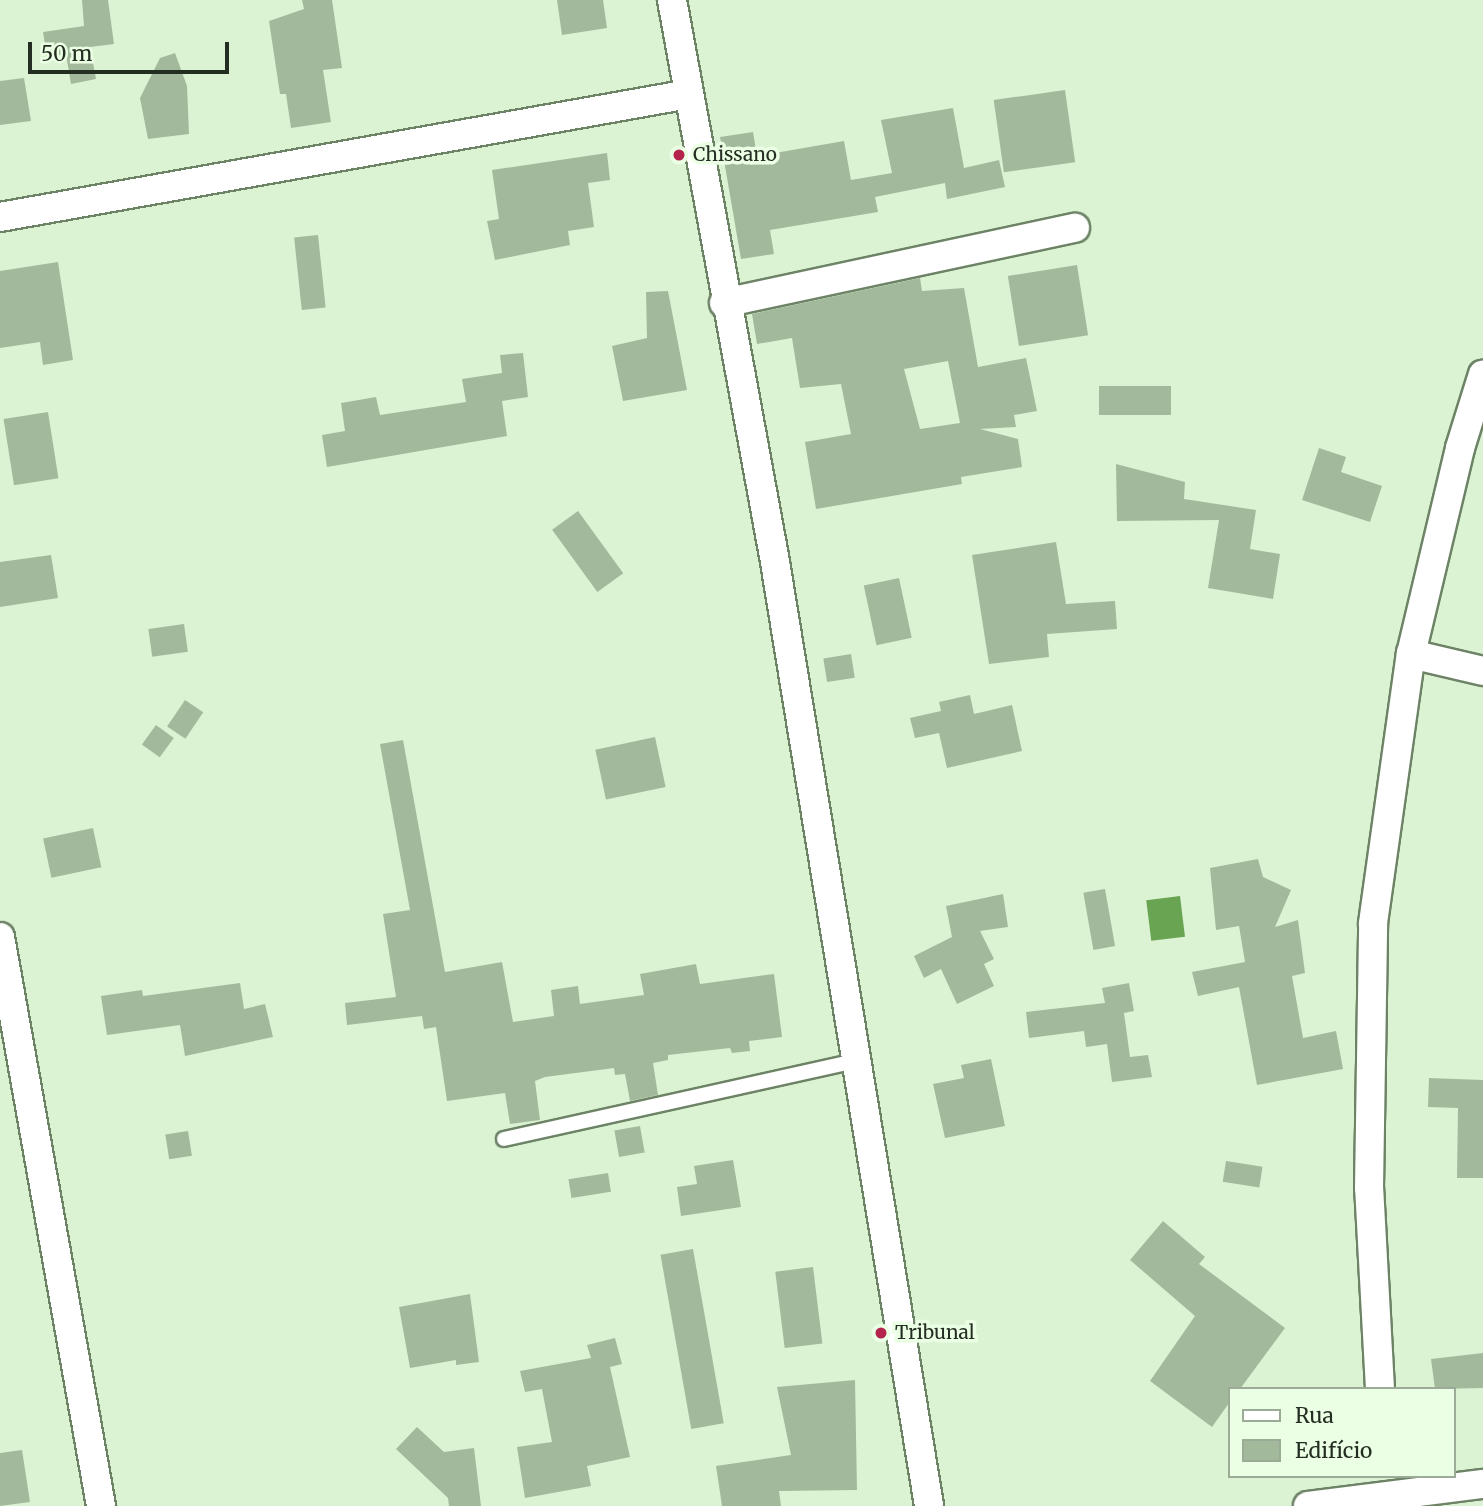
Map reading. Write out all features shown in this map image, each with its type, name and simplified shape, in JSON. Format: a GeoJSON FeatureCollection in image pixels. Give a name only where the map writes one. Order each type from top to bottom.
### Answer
{"type":"FeatureCollection","features":[{"type":"Feature","properties":{"kind":"street"},"geometry":{"type":"LineString","coordinates":[[671,0],[724,303],[775,562],[859,1059],[929,1506]]}},
{"type":"Feature","properties":{"kind":"street"},"geometry":{"type":"LineString","coordinates":[[0,217],[689,94]]}},
{"type":"Feature","properties":{"kind":"street"},"geometry":{"type":"LineString","coordinates":[[724,303],[1076,228]]}},
{"type":"Feature","properties":{"kind":"street"},"geometry":{"type":"LineString","coordinates":[[1380,1387],[1369,1188],[1373,923],[1411,654],[1460,448],[1483,374]]}},
{"type":"Feature","properties":{"kind":"street"},"geometry":{"type":"LineString","coordinates":[[1411,654],[1483,671]]}},
{"type":"Feature","properties":{"kind":"street"},"geometry":{"type":"LineString","coordinates":[[0,937],[101,1506]]}},
{"type":"Feature","properties":{"kind":"street"},"geometry":{"type":"LineString","coordinates":[[1308,1506],[1385,1486],[1483,1484]]}},
{"type":"Feature","properties":{"kind":"lane"},"geometry":{"type":"LineString","coordinates":[[504,1139],[859,1059]]}},
{"type":"Feature","properties":{"kind":"shaded area"},"geometry":{"type":"Polygon","coordinates":[[[1180,896],[1185,937],[1151,941],[1146,900],[1180,896]]]}},
{"type":"Feature","properties":{"kind":"building"},"geometry":{"type":"Polygon","coordinates":[[[82,0],[108,0],[114,44],[90,47],[96,79],[71,84],[66,54],[47,57],[43,32],[84,26],[82,0]]]}},
{"type":"Feature","properties":{"kind":"building"},"geometry":{"type":"Polygon","coordinates":[[[302,0],[332,0],[342,68],[323,70],[331,122],[291,128],[286,94],[280,94],[269,21],[304,9],[302,0]]]}},
{"type":"Feature","properties":{"kind":"building"},"geometry":{"type":"Polygon","coordinates":[[[557,0],[603,0],[607,28],[562,35],[557,0]]]}},
{"type":"Feature","properties":{"kind":"building"},"geometry":{"type":"Polygon","coordinates":[[[175,53],[187,86],[189,134],[148,139],[140,98],[160,58],[175,53]]]}},
{"type":"Feature","properties":{"kind":"building"},"geometry":{"type":"Polygon","coordinates":[[[24,78],[31,121],[0,125],[0,81],[24,78]]]}},
{"type":"Feature","properties":{"kind":"building"},"geometry":{"type":"Polygon","coordinates":[[[1065,90],[1075,162],[1004,172],[994,100],[1065,90]]]}},
{"type":"Feature","properties":{"kind":"building"},"geometry":{"type":"Polygon","coordinates":[[[953,108],[964,168],[999,160],[1005,187],[947,199],[945,183],[875,197],[878,212],[770,230],[774,254],[741,259],[720,137],[753,132],[757,156],[844,141],[851,180],[892,173],[881,120],[953,108]]]}},
{"type":"Feature","properties":{"kind":"building"},"geometry":{"type":"Polygon","coordinates":[[[607,153],[610,180],[588,183],[594,227],[568,231],[570,245],[495,260],[487,221],[499,219],[492,170],[607,153]]]}},
{"type":"Feature","properties":{"kind":"building"},"geometry":{"type":"Polygon","coordinates":[[[318,235],[326,308],[302,310],[294,238],[318,235]]]}},
{"type":"Feature","properties":{"kind":"building"},"geometry":{"type":"Polygon","coordinates":[[[58,262],[73,360],[43,365],[40,342],[0,348],[0,271],[58,262]]]}},
{"type":"Feature","properties":{"kind":"building"},"geometry":{"type":"Polygon","coordinates":[[[1077,265],[1088,335],[1019,346],[1008,276],[1077,265]]]}},
{"type":"Feature","properties":{"kind":"building"},"geometry":{"type":"Polygon","coordinates":[[[920,278],[922,291],[964,288],[978,367],[1026,358],[1037,411],[1014,415],[1016,427],[980,429],[1018,439],[1022,467],[961,477],[962,484],[816,509],[805,442],[851,434],[841,384],[800,388],[792,338],[757,344],[752,314],[920,278]],[[948,361],[904,369],[920,429],[960,423],[948,361]]]}},
{"type":"Feature","properties":{"kind":"building"},"geometry":{"type":"Polygon","coordinates":[[[668,291],[687,390],[623,401],[612,346],[647,338],[646,292],[668,291]]]}},
{"type":"Feature","properties":{"kind":"building"},"geometry":{"type":"Polygon","coordinates":[[[523,353],[528,397],[502,401],[507,436],[327,467],[322,435],[345,431],[341,403],[376,397],[380,415],[466,402],[462,379],[502,373],[500,355],[523,353]]]}},
{"type":"Feature","properties":{"kind":"building"},"geometry":{"type":"Polygon","coordinates":[[[1099,386],[1171,386],[1171,415],[1099,415],[1099,386]]]}},
{"type":"Feature","properties":{"kind":"building"},"geometry":{"type":"Polygon","coordinates":[[[48,412],[58,478],[14,485],[4,419],[48,412]]]}},
{"type":"Feature","properties":{"kind":"building"},"geometry":{"type":"Polygon","coordinates":[[[1319,448],[1346,457],[1341,472],[1382,486],[1370,522],[1302,500],[1319,448]]]}},
{"type":"Feature","properties":{"kind":"building"},"geometry":{"type":"Polygon","coordinates":[[[1116,464],[1185,482],[1184,499],[1256,510],[1250,549],[1280,554],[1273,599],[1208,588],[1219,520],[1117,521],[1116,464]]]}},
{"type":"Feature","properties":{"kind":"building"},"geometry":{"type":"Polygon","coordinates":[[[578,511],[623,573],[597,592],[552,530],[578,511]]]}},
{"type":"Feature","properties":{"kind":"building"},"geometry":{"type":"Polygon","coordinates":[[[1056,542],[1066,604],[1115,601],[1117,629],[1047,634],[1049,657],[989,664],[972,555],[1056,542]]]}},
{"type":"Feature","properties":{"kind":"building"},"geometry":{"type":"Polygon","coordinates":[[[51,555],[58,598],[0,607],[0,562],[51,555]]]}},
{"type":"Feature","properties":{"kind":"building"},"geometry":{"type":"Polygon","coordinates":[[[899,578],[912,638],[876,645],[864,585],[899,578]]]}},
{"type":"Feature","properties":{"kind":"building"},"geometry":{"type":"Polygon","coordinates":[[[184,624],[188,652],[152,657],[148,629],[184,624]]]}},
{"type":"Feature","properties":{"kind":"building"},"geometry":{"type":"Polygon","coordinates":[[[851,654],[855,678],[827,682],[823,658],[851,654]]]}},
{"type":"Feature","properties":{"kind":"building"},"geometry":{"type":"Polygon","coordinates":[[[970,695],[974,714],[1012,705],[1022,751],[947,768],[939,733],[915,738],[910,718],[941,711],[939,702],[970,695]]]}},
{"type":"Feature","properties":{"kind":"building"},"geometry":{"type":"Polygon","coordinates":[[[185,700],[203,712],[185,739],[167,727],[185,700]]]}},
{"type":"Feature","properties":{"kind":"building"},"geometry":{"type":"Polygon","coordinates":[[[156,725],[174,738],[160,757],[142,744],[156,725]]]}},
{"type":"Feature","properties":{"kind":"building"},"geometry":{"type":"Polygon","coordinates":[[[655,737],[666,787],[606,800],[595,750],[655,737]]]}},
{"type":"Feature","properties":{"kind":"building"},"geometry":{"type":"Polygon","coordinates":[[[403,740],[445,972],[502,962],[513,1022],[554,1016],[551,990],[578,986],[580,1004],[644,995],[640,974],[696,964],[700,984],[774,974],[782,1037],[749,1041],[750,1051],[732,1053],[730,1048],[668,1055],[668,1060],[653,1063],[658,1095],[630,1101],[625,1074],[615,1075],[614,1068],[545,1077],[535,1081],[540,1120],[510,1124],[505,1093],[447,1101],[436,1027],[424,1029],[422,1016],[347,1025],[345,1003],[396,997],[383,914],[410,910],[380,744],[403,740]]]}},
{"type":"Feature","properties":{"kind":"building"},"geometry":{"type":"Polygon","coordinates":[[[93,828],[101,867],[51,878],[43,839],[93,828]]]}},
{"type":"Feature","properties":{"kind":"building"},"geometry":{"type":"Polygon","coordinates":[[[1258,859],[1263,877],[1291,890],[1275,927],[1298,920],[1305,973],[1292,976],[1303,1038],[1336,1031],[1343,1069],[1257,1085],[1239,987],[1198,996],[1192,972],[1245,962],[1239,926],[1216,930],[1210,868],[1258,859]]]}},
{"type":"Feature","properties":{"kind":"building"},"geometry":{"type":"Polygon","coordinates":[[[1105,889],[1115,946],[1093,950],[1083,893],[1105,889]]]}},
{"type":"Feature","properties":{"kind":"building"},"geometry":{"type":"Polygon","coordinates":[[[1003,894],[1008,927],[980,931],[994,959],[984,964],[994,986],[957,1004],[941,969],[924,978],[914,956],[952,937],[946,906],[1003,894]]]}},
{"type":"Feature","properties":{"kind":"building"},"geometry":{"type":"Polygon","coordinates":[[[240,983],[244,1009],[265,1004],[273,1037],[185,1056],[180,1025],[107,1035],[101,996],[142,990],[143,996],[240,983]]]}},
{"type":"Feature","properties":{"kind":"building"},"geometry":{"type":"Polygon","coordinates":[[[1129,983],[1134,1011],[1124,1013],[1130,1057],[1148,1055],[1152,1077],[1112,1082],[1107,1044],[1086,1047],[1084,1031],[1029,1038],[1026,1012],[1105,1003],[1102,988],[1129,983]]]}},
{"type":"Feature","properties":{"kind":"building"},"geometry":{"type":"Polygon","coordinates":[[[991,1059],[1005,1126],[945,1138],[933,1084],[964,1078],[961,1065],[991,1059]]]}},
{"type":"Feature","properties":{"kind":"building"},"geometry":{"type":"Polygon","coordinates":[[[1429,1078],[1483,1080],[1483,1178],[1457,1178],[1458,1108],[1428,1107],[1429,1078]]]}},
{"type":"Feature","properties":{"kind":"building"},"geometry":{"type":"Polygon","coordinates":[[[640,1126],[645,1153],[619,1157],[614,1131],[640,1126]]]}},
{"type":"Feature","properties":{"kind":"building"},"geometry":{"type":"Polygon","coordinates":[[[188,1131],[192,1156],[169,1159],[165,1135],[188,1131]]]}},
{"type":"Feature","properties":{"kind":"building"},"geometry":{"type":"Polygon","coordinates":[[[733,1160],[741,1207],[681,1216],[677,1187],[697,1184],[694,1166],[733,1160]]]}},
{"type":"Feature","properties":{"kind":"building"},"geometry":{"type":"Polygon","coordinates":[[[1226,1161],[1263,1167],[1259,1188],[1223,1182],[1226,1161]]]}},
{"type":"Feature","properties":{"kind":"building"},"geometry":{"type":"Polygon","coordinates":[[[608,1173],[611,1192],[571,1198],[568,1179],[608,1173]]]}},
{"type":"Feature","properties":{"kind":"building"},"geometry":{"type":"Polygon","coordinates":[[[1163,1221],[1205,1257],[1199,1264],[1285,1328],[1241,1387],[1228,1387],[1228,1404],[1212,1427],[1150,1381],[1195,1316],[1130,1260],[1163,1221]]]}},
{"type":"Feature","properties":{"kind":"building"},"geometry":{"type":"Polygon","coordinates":[[[693,1249],[724,1423],[691,1429],[661,1255],[693,1249]]]}},
{"type":"Feature","properties":{"kind":"building"},"geometry":{"type":"Polygon","coordinates":[[[813,1267],[822,1343],[785,1348],[775,1272],[813,1267]]]}},
{"type":"Feature","properties":{"kind":"building"},"geometry":{"type":"Polygon","coordinates":[[[470,1294],[479,1362],[456,1365],[456,1360],[410,1368],[399,1307],[470,1294]]]}},
{"type":"Feature","properties":{"kind":"building"},"geometry":{"type":"Polygon","coordinates":[[[615,1338],[622,1364],[610,1367],[630,1457],[587,1466],[591,1486],[525,1498],[517,1447],[552,1442],[542,1389],[525,1392],[520,1371],[591,1358],[587,1345],[615,1338]]]}},
{"type":"Feature","properties":{"kind":"building"},"geometry":{"type":"Polygon","coordinates":[[[1483,1353],[1483,1388],[1435,1387],[1431,1359],[1483,1353]]]}},
{"type":"Feature","properties":{"kind":"building"},"geometry":{"type":"Polygon","coordinates":[[[855,1380],[857,1490],[779,1491],[781,1506],[722,1506],[716,1466],[791,1455],[777,1387],[855,1380]]]}},
{"type":"Feature","properties":{"kind":"building"},"geometry":{"type":"Polygon","coordinates":[[[417,1427],[444,1452],[474,1448],[481,1506],[449,1506],[448,1498],[396,1449],[417,1427]]]}},
{"type":"Feature","properties":{"kind":"building"},"geometry":{"type":"Polygon","coordinates":[[[22,1450],[30,1502],[0,1506],[0,1453],[22,1450]]]}},
{"type":"Feature","properties":{"kind":"place","name":"Chissano"},"geometry":{"type":"Point","coordinates":[679,155]}},
{"type":"Feature","properties":{"kind":"place","name":"Tribunal"},"geometry":{"type":"Point","coordinates":[881,1333]}}]}
